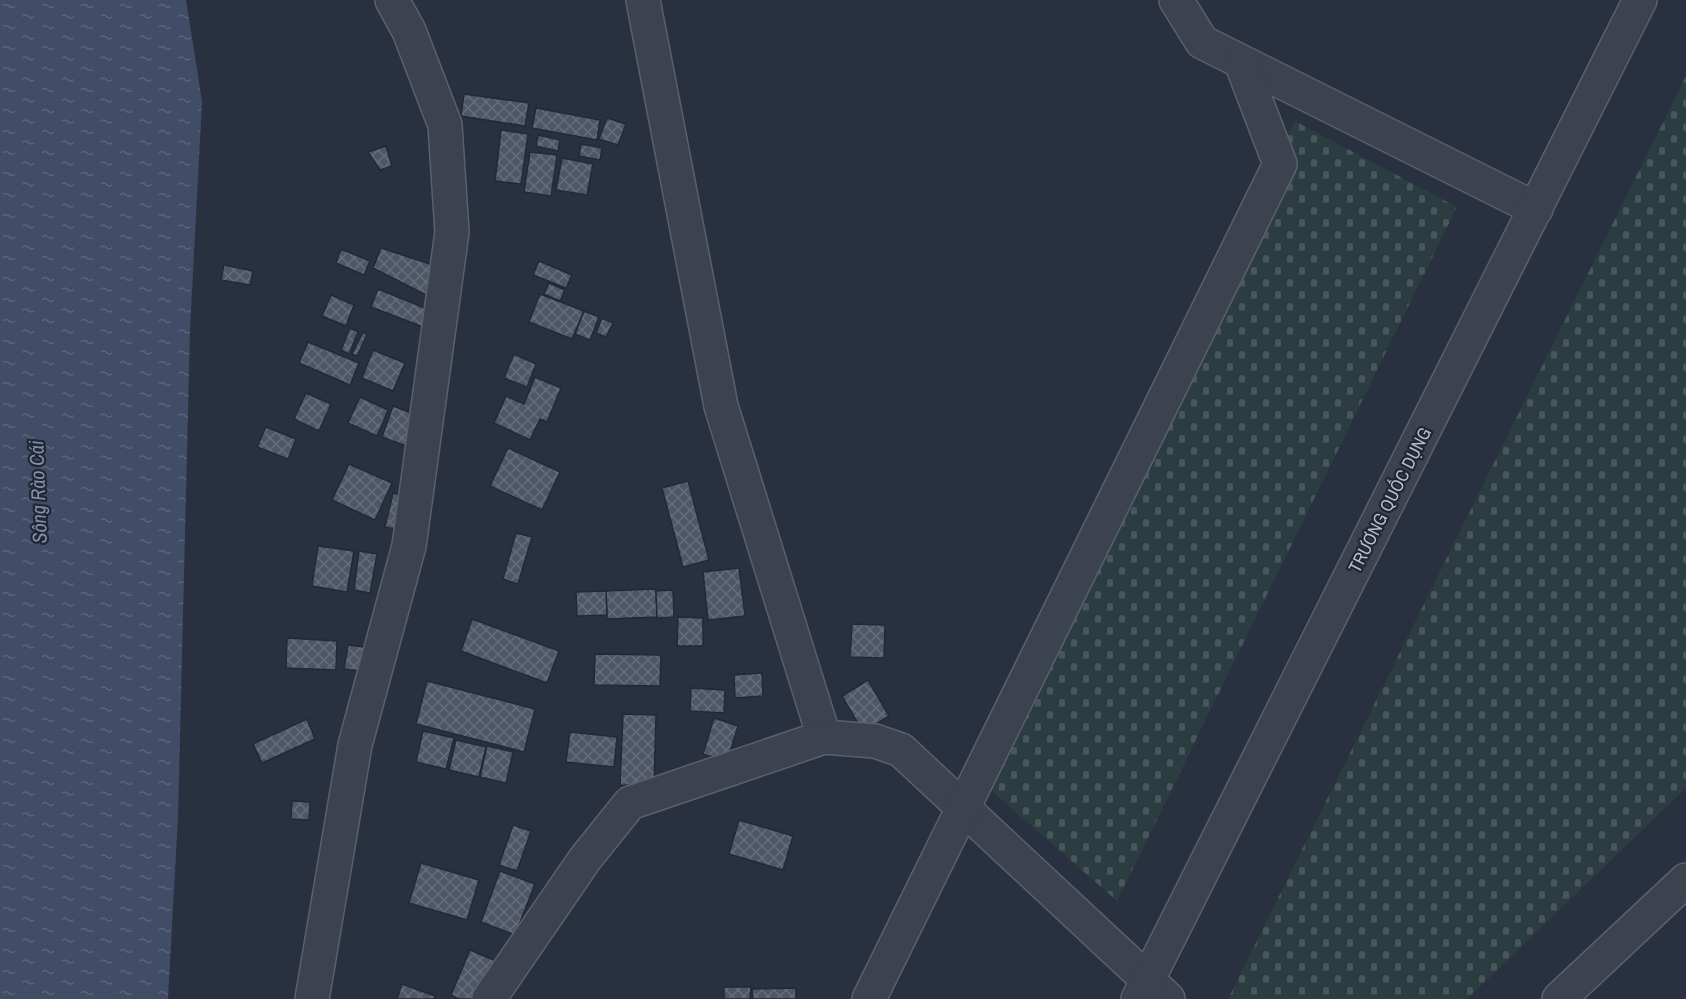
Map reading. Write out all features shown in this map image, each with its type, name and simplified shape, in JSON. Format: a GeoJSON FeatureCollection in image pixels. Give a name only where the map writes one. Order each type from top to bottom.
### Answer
{"type":"FeatureCollection","features":[{"type":"Feature","properties":{"kind":"street"},"geometry":{"type":"LineString","coordinates":[[312,999],[355,745],[409,546],[452,232],[445,125],[410,31],[392,0]]}},
{"type":"Feature","properties":{"kind":"street"},"geometry":{"type":"LineString","coordinates":[[643,0],[721,406],[824,737]]}},
{"type":"Feature","properties":{"kind":"street"},"geometry":{"type":"LineString","coordinates":[[1176,0],[1202,42],[1536,209]]}},
{"type":"Feature","properties":{"kind":"street","name":"TRƯƠNG QUỐC DỤNG"},"geometry":{"type":"LineString","coordinates":[[1151,993],[1640,0]]}},
{"type":"Feature","properties":{"kind":"street"},"geometry":{"type":"LineString","coordinates":[[869,999],[1280,165],[1241,62]]}},
{"type":"Feature","properties":{"kind":"street"},"geometry":{"type":"LineString","coordinates":[[489,999],[585,859],[630,802],[824,737],[875,741],[901,750],[1151,993]]}},
{"type":"Feature","properties":{"kind":"street"},"geometry":{"type":"LineString","coordinates":[[1559,999],[1686,880]]}},
{"type":"Feature","properties":{"kind":"green space"},"geometry":{"type":"Polygon","coordinates":[[[1686,76],[1686,788],[1467,999],[1228,999],[1686,76]]]}},
{"type":"Feature","properties":{"kind":"green space"},"geometry":{"type":"Polygon","coordinates":[[[1295,121],[1457,207],[1117,901],[969,771],[1295,121]]]}},
{"type":"Feature","properties":{"kind":"water","name":"Sông Rào Cái"},"geometry":{"type":"Polygon","coordinates":[[[0,0],[186,0],[202,101],[190,330],[178,817],[168,999],[0,999],[0,0]]]}},
{"type":"Feature","properties":{"kind":"building"},"geometry":{"type":"Polygon","coordinates":[[[464,94],[529,103],[525,126],[461,116],[464,94]]]}},
{"type":"Feature","properties":{"kind":"building"},"geometry":{"type":"Polygon","coordinates":[[[536,108],[600,120],[597,140],[532,128],[536,108]]]}},
{"type":"Feature","properties":{"kind":"building"},"geometry":{"type":"Polygon","coordinates":[[[607,118],[626,124],[618,145],[599,139],[607,118]]]}},
{"type":"Feature","properties":{"kind":"building"},"geometry":{"type":"Polygon","coordinates":[[[501,130],[528,134],[521,184],[495,181],[501,130]]]}},
{"type":"Feature","properties":{"kind":"building"},"geometry":{"type":"Polygon","coordinates":[[[538,135],[560,140],[558,151],[536,146],[538,135]]]}},
{"type":"Feature","properties":{"kind":"building"},"geometry":{"type":"Polygon","coordinates":[[[581,144],[602,148],[600,160],[579,156],[581,144]]]}},
{"type":"Feature","properties":{"kind":"building"},"geometry":{"type":"Polygon","coordinates":[[[386,146],[392,166],[380,170],[368,152],[386,146]]]}},
{"type":"Feature","properties":{"kind":"building"},"geometry":{"type":"Polygon","coordinates":[[[530,152],[557,155],[551,196],[524,192],[530,152]]]}},
{"type":"Feature","properties":{"kind":"building"},"geometry":{"type":"Polygon","coordinates":[[[562,158],[593,164],[587,195],[556,190],[562,158]]]}},
{"type":"Feature","properties":{"kind":"building"},"geometry":{"type":"Polygon","coordinates":[[[381,248],[436,266],[436,296],[426,295],[373,268],[381,248]]]}},
{"type":"Feature","properties":{"kind":"building"},"geometry":{"type":"Polygon","coordinates":[[[341,249],[370,261],[364,275],[336,263],[341,249]]]}},
{"type":"Feature","properties":{"kind":"building"},"geometry":{"type":"Polygon","coordinates":[[[539,261],[572,275],[566,288],[533,275],[539,261]]]}},
{"type":"Feature","properties":{"kind":"building"},"geometry":{"type":"Polygon","coordinates":[[[224,265],[253,271],[250,285],[221,280],[224,265]]]}},
{"type":"Feature","properties":{"kind":"building"},"geometry":{"type":"Polygon","coordinates":[[[549,283],[565,290],[560,301],[544,294],[549,283]]]}},
{"type":"Feature","properties":{"kind":"building"},"geometry":{"type":"Polygon","coordinates":[[[378,289],[437,313],[431,330],[371,307],[378,289]]]}},
{"type":"Feature","properties":{"kind":"building"},"geometry":{"type":"Polygon","coordinates":[[[540,294],[584,311],[572,339],[529,322],[540,294]]]}},
{"type":"Feature","properties":{"kind":"building"},"geometry":{"type":"Polygon","coordinates":[[[331,295],[354,305],[346,326],[322,316],[331,295]]]}},
{"type":"Feature","properties":{"kind":"building"},"geometry":{"type":"Polygon","coordinates":[[[584,311],[599,317],[590,340],[575,334],[584,311]]]}},
{"type":"Feature","properties":{"kind":"building"},"geometry":{"type":"Polygon","coordinates":[[[602,318],[613,323],[606,337],[596,333],[602,318]]]}},
{"type":"Feature","properties":{"kind":"building"},"geometry":{"type":"Polygon","coordinates":[[[350,328],[358,332],[349,354],[341,350],[350,328]]]}},
{"type":"Feature","properties":{"kind":"building"},"geometry":{"type":"Polygon","coordinates":[[[363,332],[367,335],[357,356],[352,354],[363,332]]]}},
{"type":"Feature","properties":{"kind":"building"},"geometry":{"type":"Polygon","coordinates":[[[308,342],[359,363],[350,385],[299,363],[308,342]]]}},
{"type":"Feature","properties":{"kind":"building"},"geometry":{"type":"Polygon","coordinates":[[[373,350],[405,363],[393,391],[362,378],[373,350]]]}},
{"type":"Feature","properties":{"kind":"building"},"geometry":{"type":"Polygon","coordinates":[[[514,354],[536,364],[527,387],[504,378],[514,354]]]}},
{"type":"Feature","properties":{"kind":"building"},"geometry":{"type":"Polygon","coordinates":[[[535,377],[561,388],[547,422],[540,419],[530,440],[494,423],[506,396],[524,404],[535,377]]]}},
{"type":"Feature","properties":{"kind":"building"},"geometry":{"type":"Polygon","coordinates":[[[306,393],[331,404],[319,431],[294,419],[306,393]]]}},
{"type":"Feature","properties":{"kind":"building"},"geometry":{"type":"Polygon","coordinates":[[[360,397],[388,410],[377,436],[348,423],[360,397]]]}},
{"type":"Feature","properties":{"kind":"building"},"geometry":{"type":"Polygon","coordinates":[[[393,406],[417,415],[406,446],[382,437],[393,406]]]}},
{"type":"Feature","properties":{"kind":"building"},"geometry":{"type":"Polygon","coordinates":[[[266,427],[296,439],[288,459],[257,447],[266,427]]]}},
{"type":"Feature","properties":{"kind":"building"},"geometry":{"type":"Polygon","coordinates":[[[508,448],[560,472],[542,510],[490,486],[508,448]]]}},
{"type":"Feature","properties":{"kind":"building"},"geometry":{"type":"Polygon","coordinates":[[[349,464],[392,483],[375,520],[332,500],[349,464]]]}},
{"type":"Feature","properties":{"kind":"building"},"geometry":{"type":"Polygon","coordinates":[[[688,481],[709,560],[683,567],[662,488],[688,481]]]}},
{"type":"Feature","properties":{"kind":"building"},"geometry":{"type":"Polygon","coordinates":[[[393,493],[412,498],[404,531],[385,527],[393,493]]]}},
{"type":"Feature","properties":{"kind":"building"},"geometry":{"type":"Polygon","coordinates":[[[516,533],[532,537],[518,584],[503,579],[516,533]]]}},
{"type":"Feature","properties":{"kind":"building"},"geometry":{"type":"Polygon","coordinates":[[[318,546],[354,551],[347,592],[312,586],[318,546]]]}},
{"type":"Feature","properties":{"kind":"building"},"geometry":{"type":"Polygon","coordinates":[[[359,551],[377,554],[370,593],[354,590],[359,551]]]}},
{"type":"Feature","properties":{"kind":"building"},"geometry":{"type":"Polygon","coordinates":[[[739,568],[745,616],[708,620],[703,572],[739,568]]]}},
{"type":"Feature","properties":{"kind":"building"},"geometry":{"type":"Polygon","coordinates":[[[656,589],[657,617],[607,619],[606,591],[656,589]]]}},
{"type":"Feature","properties":{"kind":"building"},"geometry":{"type":"Polygon","coordinates":[[[673,590],[674,617],[657,618],[656,591],[673,590]]]}},
{"type":"Feature","properties":{"kind":"building"},"geometry":{"type":"Polygon","coordinates":[[[606,591],[607,615],[577,616],[576,592],[606,591]]]}},
{"type":"Feature","properties":{"kind":"building"},"geometry":{"type":"Polygon","coordinates":[[[678,617],[703,618],[703,646],[677,646],[678,617]]]}},
{"type":"Feature","properties":{"kind":"building"},"geometry":{"type":"Polygon","coordinates":[[[472,619],[559,651],[547,683],[461,651],[472,619]]]}},
{"type":"Feature","properties":{"kind":"building"},"geometry":{"type":"Polygon","coordinates":[[[852,624],[885,625],[884,658],[850,657],[852,624]]]}},
{"type":"Feature","properties":{"kind":"building"},"geometry":{"type":"Polygon","coordinates":[[[287,638],[337,641],[336,670],[286,668],[287,638]]]}},
{"type":"Feature","properties":{"kind":"building"},"geometry":{"type":"Polygon","coordinates":[[[348,645],[372,648],[368,672],[344,669],[348,645]]]}},
{"type":"Feature","properties":{"kind":"building"},"geometry":{"type":"Polygon","coordinates":[[[595,654],[661,655],[660,686],[594,685],[595,654]]]}},
{"type":"Feature","properties":{"kind":"building"},"geometry":{"type":"Polygon","coordinates":[[[762,673],[763,696],[735,698],[734,675],[762,673]]]}},
{"type":"Feature","properties":{"kind":"building"},"geometry":{"type":"Polygon","coordinates":[[[868,680],[889,716],[863,732],[842,696],[868,680]]]}},
{"type":"Feature","properties":{"kind":"building"},"geometry":{"type":"Polygon","coordinates":[[[427,681],[535,709],[524,752],[416,724],[427,681]]]}},
{"type":"Feature","properties":{"kind":"building"},"geometry":{"type":"Polygon","coordinates":[[[691,688],[725,690],[724,713],[690,711],[691,688]]]}},
{"type":"Feature","properties":{"kind":"building"},"geometry":{"type":"Polygon","coordinates":[[[623,714],[656,715],[654,786],[620,785],[623,714]]]}},
{"type":"Feature","properties":{"kind":"building"},"geometry":{"type":"Polygon","coordinates":[[[714,718],[738,726],[727,762],[703,754],[714,718]]]}},
{"type":"Feature","properties":{"kind":"building"},"geometry":{"type":"Polygon","coordinates":[[[307,719],[315,739],[262,763],[253,744],[307,719]]]}},
{"type":"Feature","properties":{"kind":"building"},"geometry":{"type":"Polygon","coordinates":[[[423,731],[454,738],[446,769],[416,762],[423,731]]]}},
{"type":"Feature","properties":{"kind":"building"},"geometry":{"type":"Polygon","coordinates":[[[570,732],[617,737],[614,767],[566,762],[570,732]]]}},
{"type":"Feature","properties":{"kind":"building"},"geometry":{"type":"Polygon","coordinates":[[[456,740],[486,747],[479,777],[449,770],[456,740]]]}},
{"type":"Feature","properties":{"kind":"building"},"geometry":{"type":"Polygon","coordinates":[[[487,746],[513,752],[506,783],[480,777],[487,746]]]}},
{"type":"Feature","properties":{"kind":"building"},"geometry":{"type":"Polygon","coordinates":[[[292,801],[310,802],[309,820],[291,819],[292,801]]]}},
{"type":"Feature","properties":{"kind":"building"},"geometry":{"type":"Polygon","coordinates":[[[739,820],[793,836],[783,870],[729,854],[739,820]]]}},
{"type":"Feature","properties":{"kind":"building"},"geometry":{"type":"Polygon","coordinates":[[[513,825],[531,831],[517,871],[499,865],[513,825]]]}},
{"type":"Feature","properties":{"kind":"building"},"geometry":{"type":"Polygon","coordinates":[[[421,863],[479,880],[467,920],[409,903],[421,863]]]}},
{"type":"Feature","properties":{"kind":"building"},"geometry":{"type":"Polygon","coordinates":[[[500,871],[535,884],[515,935],[481,922],[500,871]]]}},
{"type":"Feature","properties":{"kind":"building"},"geometry":{"type":"Polygon","coordinates":[[[470,950],[496,961],[480,999],[459,999],[451,995],[470,950]]]}},
{"type":"Feature","properties":{"kind":"building"},"geometry":{"type":"Polygon","coordinates":[[[402,984],[435,996],[434,999],[397,999],[402,984]]]}},
{"type":"Feature","properties":{"kind":"building"},"geometry":{"type":"Polygon","coordinates":[[[724,987],[751,987],[750,999],[724,999],[724,987]]]}},
{"type":"Feature","properties":{"kind":"building"},"geometry":{"type":"Polygon","coordinates":[[[796,988],[796,999],[753,999],[752,989],[796,988]]]}}]}
